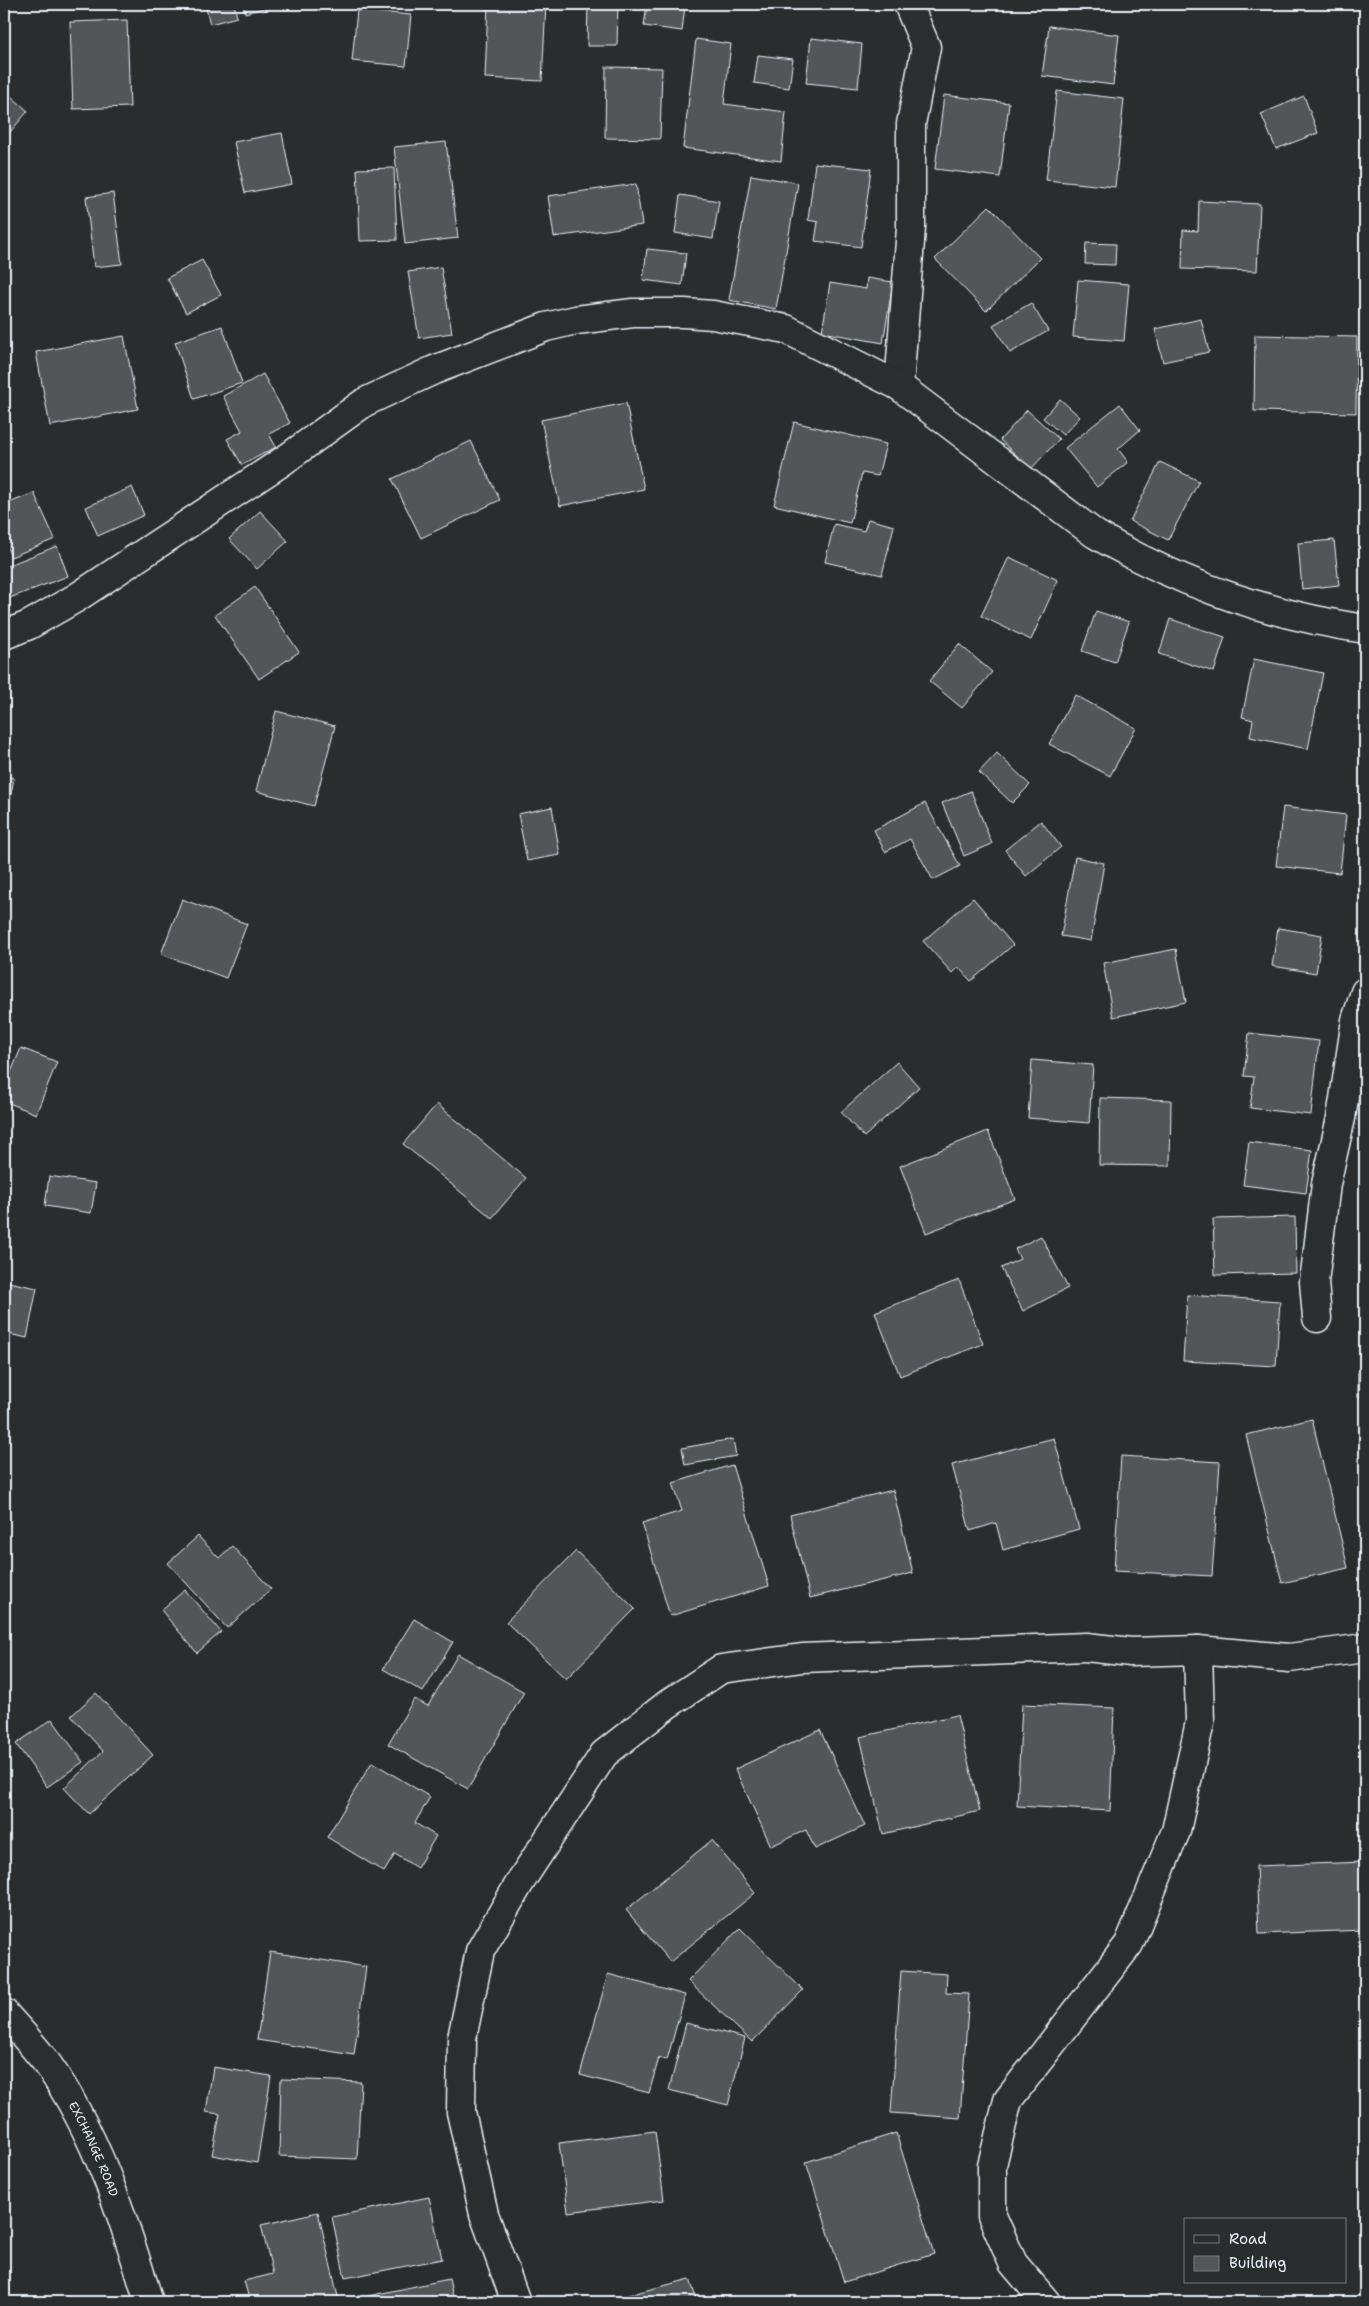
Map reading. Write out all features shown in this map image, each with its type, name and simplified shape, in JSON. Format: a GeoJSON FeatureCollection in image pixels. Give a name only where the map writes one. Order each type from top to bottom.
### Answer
{"type":"FeatureCollection","features":[{"type":"Feature","properties":{"kind":"street"},"geometry":{"type":"LineString","coordinates":[[899,386],[911,228],[911,124],[926,47],[908,4]]}},
{"type":"Feature","properties":{"kind":"street"},"geometry":{"type":"LineString","coordinates":[[4,635],[29,625],[76,598],[283,461],[365,402],[434,370],[546,327],[595,317],[684,312],[747,320],[786,329],[899,386],[1087,528],[1125,552],[1189,582],[1254,606],[1311,621],[1365,629]]}},
{"type":"Feature","properties":{"kind":"street"},"geometry":{"type":"LineString","coordinates":[[1317,1318],[1314,1282],[1326,1184],[1341,1118],[1356,1020],[1365,992]]}},
{"type":"Feature","properties":{"kind":"street"},"geometry":{"type":"LineString","coordinates":[[516,2302],[484,2214],[461,2112],[462,2038],[480,1951],[522,1879],[604,1754],[668,1704],[721,1669],[802,1658],[1086,1647],[1131,1652],[1198,1650],[1289,1658],[1365,1648]]}},
{"type":"Feature","properties":{"kind":"street"},"geometry":{"type":"LineString","coordinates":[[1046,2302],[1013,2264],[992,2216],[992,2165],[1008,2100],[1129,1944],[1176,1831],[1200,1722],[1198,1650]]}},
{"type":"Feature","properties":{"kind":"street","name":"EXCHANGE ROAD"},"geometry":{"type":"LineString","coordinates":[[4,2013],[46,2062],[88,2134],[125,2225],[149,2302]]}},
{"type":"Feature","properties":{"kind":"building"},"geometry":{"type":"Polygon","coordinates":[[[205,4],[234,4],[237,17],[210,24],[205,4]]]}},
{"type":"Feature","properties":{"kind":"building"},"geometry":{"type":"Polygon","coordinates":[[[243,4],[263,4],[264,8],[245,13],[243,4]]]}},
{"type":"Feature","properties":{"kind":"building"},"geometry":{"type":"Polygon","coordinates":[[[488,4],[546,4],[542,81],[485,78],[488,4]]]}},
{"type":"Feature","properties":{"kind":"building"},"geometry":{"type":"Polygon","coordinates":[[[588,4],[618,4],[617,46],[587,46],[588,4]]]}},
{"type":"Feature","properties":{"kind":"building"},"geometry":{"type":"Polygon","coordinates":[[[647,4],[685,6],[682,31],[644,26],[647,4]]]}},
{"type":"Feature","properties":{"kind":"building"},"geometry":{"type":"Polygon","coordinates":[[[357,10],[411,15],[406,66],[352,61],[357,10]]]}},
{"type":"Feature","properties":{"kind":"building"},"geometry":{"type":"Polygon","coordinates":[[[127,20],[130,107],[73,109],[70,22],[127,20]]]}},
{"type":"Feature","properties":{"kind":"building"},"geometry":{"type":"Polygon","coordinates":[[[1049,26],[1119,35],[1113,85],[1042,76],[1049,26]]]}},
{"type":"Feature","properties":{"kind":"building"},"geometry":{"type":"Polygon","coordinates":[[[811,38],[862,44],[858,88],[806,83],[811,38]]]}},
{"type":"Feature","properties":{"kind":"building"},"geometry":{"type":"Polygon","coordinates":[[[696,39],[731,44],[724,104],[786,112],[781,161],[683,148],[696,39]]]}},
{"type":"Feature","properties":{"kind":"building"},"geometry":{"type":"Polygon","coordinates":[[[758,55],[793,59],[789,88],[754,83],[758,55]]]}},
{"type":"Feature","properties":{"kind":"building"},"geometry":{"type":"Polygon","coordinates":[[[606,67],[662,68],[660,139],[605,138],[606,67]]]}},
{"type":"Feature","properties":{"kind":"building"},"geometry":{"type":"Polygon","coordinates":[[[4,90],[28,111],[4,139],[4,90]]]}},
{"type":"Feature","properties":{"kind":"building"},"geometry":{"type":"Polygon","coordinates":[[[1057,91],[1124,99],[1115,187],[1046,180],[1057,91]]]}},
{"type":"Feature","properties":{"kind":"building"},"geometry":{"type":"Polygon","coordinates":[[[944,95],[1009,103],[1000,177],[935,169],[944,95]]]}},
{"type":"Feature","properties":{"kind":"building"},"geometry":{"type":"Polygon","coordinates":[[[1304,96],[1318,133],[1276,149],[1261,114],[1304,96]]]}},
{"type":"Feature","properties":{"kind":"building"},"geometry":{"type":"Polygon","coordinates":[[[282,133],[292,184],[245,193],[234,142],[282,133]]]}},
{"type":"Feature","properties":{"kind":"building"},"geometry":{"type":"Polygon","coordinates":[[[446,142],[458,238],[405,244],[394,147],[446,142]]]}},
{"type":"Feature","properties":{"kind":"building"},"geometry":{"type":"Polygon","coordinates":[[[815,163],[871,169],[861,247],[815,241],[818,222],[808,220],[815,163]]]}},
{"type":"Feature","properties":{"kind":"building"},"geometry":{"type":"Polygon","coordinates":[[[394,168],[397,240],[360,241],[357,169],[394,168]]]}},
{"type":"Feature","properties":{"kind":"building"},"geometry":{"type":"Polygon","coordinates":[[[751,175],[798,183],[776,309],[729,300],[751,175]]]}},
{"type":"Feature","properties":{"kind":"building"},"geometry":{"type":"Polygon","coordinates":[[[636,184],[642,225],[554,237],[548,196],[636,184]]]}},
{"type":"Feature","properties":{"kind":"building"},"geometry":{"type":"Polygon","coordinates":[[[113,193],[122,264],[94,267],[86,197],[113,193]]]}},
{"type":"Feature","properties":{"kind":"building"},"geometry":{"type":"Polygon","coordinates":[[[680,195],[719,201],[713,239],[675,233],[680,195]]]}},
{"type":"Feature","properties":{"kind":"building"},"geometry":{"type":"Polygon","coordinates":[[[1199,201],[1260,204],[1257,271],[1182,269],[1183,230],[1198,231],[1199,201]]]}},
{"type":"Feature","properties":{"kind":"building"},"geometry":{"type":"Polygon","coordinates":[[[989,206],[1040,258],[986,311],[935,259],[989,206]]]}},
{"type":"Feature","properties":{"kind":"building"},"geometry":{"type":"Polygon","coordinates":[[[1086,243],[1116,244],[1115,265],[1085,264],[1086,243]]]}},
{"type":"Feature","properties":{"kind":"building"},"geometry":{"type":"Polygon","coordinates":[[[647,249],[686,253],[682,285],[643,280],[647,249]]]}},
{"type":"Feature","properties":{"kind":"building"},"geometry":{"type":"Polygon","coordinates":[[[202,260],[221,295],[186,313],[167,278],[202,260]]]}},
{"type":"Feature","properties":{"kind":"building"},"geometry":{"type":"Polygon","coordinates":[[[441,267],[452,333],[419,338],[408,272],[441,267]]]}},
{"type":"Feature","properties":{"kind":"building"},"geometry":{"type":"Polygon","coordinates":[[[867,278],[893,282],[883,343],[822,332],[830,283],[866,289],[867,278]]]}},
{"type":"Feature","properties":{"kind":"building"},"geometry":{"type":"Polygon","coordinates":[[[1078,280],[1129,284],[1124,341],[1073,337],[1078,280]]]}},
{"type":"Feature","properties":{"kind":"building"},"geometry":{"type":"Polygon","coordinates":[[[1031,303],[1048,331],[1010,353],[993,325],[1031,303]]]}},
{"type":"Feature","properties":{"kind":"building"},"geometry":{"type":"Polygon","coordinates":[[[1201,319],[1209,352],[1163,362],[1155,329],[1201,319]]]}},
{"type":"Feature","properties":{"kind":"building"},"geometry":{"type":"Polygon","coordinates":[[[222,326],[242,383],[194,399],[175,342],[222,326]]]}},
{"type":"Feature","properties":{"kind":"building"},"geometry":{"type":"Polygon","coordinates":[[[1255,335],[1357,337],[1356,413],[1254,411],[1255,335]]]}},
{"type":"Feature","properties":{"kind":"building"},"geometry":{"type":"Polygon","coordinates":[[[124,336],[138,409],[50,426],[36,352],[124,336]]]}},
{"type":"Feature","properties":{"kind":"building"},"geometry":{"type":"Polygon","coordinates":[[[263,374],[290,423],[269,434],[276,447],[242,465],[227,439],[242,431],[223,396],[263,374]]]}},
{"type":"Feature","properties":{"kind":"building"},"geometry":{"type":"Polygon","coordinates":[[[1060,399],[1080,417],[1063,435],[1043,418],[1060,399]]]}},
{"type":"Feature","properties":{"kind":"building"},"geometry":{"type":"Polygon","coordinates":[[[626,403],[644,489],[560,506],[541,420],[626,403]]]}},
{"type":"Feature","properties":{"kind":"building"},"geometry":{"type":"Polygon","coordinates":[[[1120,404],[1140,430],[1118,449],[1128,462],[1097,487],[1065,448],[1120,404]]]}},
{"type":"Feature","properties":{"kind":"building"},"geometry":{"type":"Polygon","coordinates":[[[1027,410],[1059,439],[1031,469],[1000,440],[1027,410]]]}},
{"type":"Feature","properties":{"kind":"building"},"geometry":{"type":"Polygon","coordinates":[[[794,422],[886,444],[878,476],[862,473],[850,523],[774,505],[794,422]]]}},
{"type":"Feature","properties":{"kind":"building"},"geometry":{"type":"Polygon","coordinates":[[[471,441],[500,500],[421,538],[392,479],[471,441]]]}},
{"type":"Feature","properties":{"kind":"building"},"geometry":{"type":"Polygon","coordinates":[[[1160,462],[1199,481],[1168,540],[1130,521],[1160,462]]]}},
{"type":"Feature","properties":{"kind":"building"},"geometry":{"type":"Polygon","coordinates":[[[132,487],[144,515],[98,536],[86,507],[132,487]]]}},
{"type":"Feature","properties":{"kind":"building"},"geometry":{"type":"Polygon","coordinates":[[[34,493],[55,539],[11,557],[4,539],[4,505],[34,493]]]}},
{"type":"Feature","properties":{"kind":"building"},"geometry":{"type":"Polygon","coordinates":[[[260,511],[288,541],[257,569],[229,539],[260,511]]]}},
{"type":"Feature","properties":{"kind":"building"},"geometry":{"type":"Polygon","coordinates":[[[868,519],[894,526],[882,575],[825,562],[834,524],[864,531],[868,519]]]}},
{"type":"Feature","properties":{"kind":"building"},"geometry":{"type":"Polygon","coordinates":[[[1334,540],[1339,585],[1302,589],[1298,543],[1334,540]]]}},
{"type":"Feature","properties":{"kind":"building"},"geometry":{"type":"Polygon","coordinates":[[[57,546],[68,576],[7,599],[4,591],[4,567],[57,546]]]}},
{"type":"Feature","properties":{"kind":"building"},"geometry":{"type":"Polygon","coordinates":[[[1009,557],[1058,580],[1031,640],[981,616],[1009,557]]]}},
{"type":"Feature","properties":{"kind":"building"},"geometry":{"type":"Polygon","coordinates":[[[255,587],[299,652],[259,679],[215,615],[255,587]]]}},
{"type":"Feature","properties":{"kind":"building"},"geometry":{"type":"Polygon","coordinates":[[[1096,611],[1129,622],[1115,662],[1082,651],[1096,611]]]}},
{"type":"Feature","properties":{"kind":"building"},"geometry":{"type":"Polygon","coordinates":[[[1170,619],[1225,637],[1214,672],[1159,654],[1170,619]]]}},
{"type":"Feature","properties":{"kind":"building"},"geometry":{"type":"Polygon","coordinates":[[[959,644],[992,672],[962,708],[929,681],[959,644]]]}},
{"type":"Feature","properties":{"kind":"building"},"geometry":{"type":"Polygon","coordinates":[[[1254,659],[1323,673],[1308,749],[1250,737],[1253,720],[1242,717],[1254,659]]]}},
{"type":"Feature","properties":{"kind":"building"},"geometry":{"type":"Polygon","coordinates":[[[1075,695],[1136,728],[1110,776],[1049,744],[1075,695]]]}},
{"type":"Feature","properties":{"kind":"building"},"geometry":{"type":"Polygon","coordinates":[[[276,711],[335,726],[314,806],[256,791],[276,711]]]}},
{"type":"Feature","properties":{"kind":"building"},"geometry":{"type":"Polygon","coordinates":[[[997,753],[1030,785],[1012,803],[979,772],[997,753]]]}},
{"type":"Feature","properties":{"kind":"building"},"geometry":{"type":"Polygon","coordinates":[[[4,776],[14,778],[7,815],[4,815],[4,776]]]}},
{"type":"Feature","properties":{"kind":"building"},"geometry":{"type":"Polygon","coordinates":[[[971,791],[992,844],[964,856],[942,803],[971,791]]]}},
{"type":"Feature","properties":{"kind":"building"},"geometry":{"type":"Polygon","coordinates":[[[925,803],[960,866],[933,880],[910,839],[885,852],[874,830],[925,803]]]}},
{"type":"Feature","properties":{"kind":"building"},"geometry":{"type":"Polygon","coordinates":[[[552,807],[560,855],[527,861],[518,814],[552,807]]]}},
{"type":"Feature","properties":{"kind":"building"},"geometry":{"type":"Polygon","coordinates":[[[1283,807],[1346,815],[1340,873],[1276,866],[1283,807]]]}},
{"type":"Feature","properties":{"kind":"building"},"geometry":{"type":"Polygon","coordinates":[[[1041,821],[1061,847],[1026,876],[1005,850],[1041,821]]]}},
{"type":"Feature","properties":{"kind":"building"},"geometry":{"type":"Polygon","coordinates":[[[1075,857],[1104,863],[1091,941],[1061,936],[1075,857]]]}},
{"type":"Feature","properties":{"kind":"building"},"geometry":{"type":"Polygon","coordinates":[[[973,898],[1013,945],[971,981],[958,967],[952,973],[923,941],[973,898]]]}},
{"type":"Feature","properties":{"kind":"building"},"geometry":{"type":"Polygon","coordinates":[[[182,899],[247,924],[226,978],[161,954],[182,899]]]}},
{"type":"Feature","properties":{"kind":"building"},"geometry":{"type":"Polygon","coordinates":[[[1278,928],[1322,935],[1316,973],[1272,966],[1278,928]]]}},
{"type":"Feature","properties":{"kind":"building"},"geometry":{"type":"Polygon","coordinates":[[[1176,949],[1186,1002],[1113,1017],[1103,963],[1176,949]]]}},
{"type":"Feature","properties":{"kind":"building"},"geometry":{"type":"Polygon","coordinates":[[[1249,1033],[1319,1041],[1311,1115],[1250,1108],[1254,1077],[1244,1076],[1249,1033]]]}},
{"type":"Feature","properties":{"kind":"building"},"geometry":{"type":"Polygon","coordinates":[[[21,1048],[57,1062],[36,1114],[4,1101],[4,1089],[21,1048]]]}},
{"type":"Feature","properties":{"kind":"building"},"geometry":{"type":"Polygon","coordinates":[[[1032,1060],[1093,1065],[1089,1123],[1028,1118],[1032,1060]]]}},
{"type":"Feature","properties":{"kind":"building"},"geometry":{"type":"Polygon","coordinates":[[[897,1062],[919,1087],[864,1137],[841,1112],[897,1062]]]}},
{"type":"Feature","properties":{"kind":"building"},"geometry":{"type":"Polygon","coordinates":[[[1100,1098],[1171,1100],[1170,1166],[1099,1165],[1100,1098]]]}},
{"type":"Feature","properties":{"kind":"building"},"geometry":{"type":"Polygon","coordinates":[[[437,1104],[526,1178],[492,1218],[403,1144],[437,1104]]]}},
{"type":"Feature","properties":{"kind":"building"},"geometry":{"type":"Polygon","coordinates":[[[988,1131],[1015,1199],[926,1233],[900,1166],[988,1131]]]}},
{"type":"Feature","properties":{"kind":"building"},"geometry":{"type":"Polygon","coordinates":[[[1249,1142],[1312,1150],[1306,1193],[1243,1185],[1249,1142]]]}},
{"type":"Feature","properties":{"kind":"building"},"geometry":{"type":"Polygon","coordinates":[[[49,1176],[96,1183],[91,1213],[45,1206],[49,1176]]]}},
{"type":"Feature","properties":{"kind":"building"},"geometry":{"type":"Polygon","coordinates":[[[1295,1217],[1296,1273],[1215,1275],[1213,1219],[1295,1217]]]}},
{"type":"Feature","properties":{"kind":"building"},"geometry":{"type":"Polygon","coordinates":[[[1041,1236],[1068,1288],[1023,1311],[1001,1268],[1020,1259],[1015,1249],[1041,1236]]]}},
{"type":"Feature","properties":{"kind":"building"},"geometry":{"type":"Polygon","coordinates":[[[959,1280],[983,1344],[900,1376],[875,1312],[959,1280]]]}},
{"type":"Feature","properties":{"kind":"building"},"geometry":{"type":"Polygon","coordinates":[[[4,1281],[37,1288],[27,1338],[4,1333],[4,1281]]]}},
{"type":"Feature","properties":{"kind":"building"},"geometry":{"type":"Polygon","coordinates":[[[1187,1295],[1280,1301],[1276,1366],[1183,1361],[1187,1295]]]}},
{"type":"Feature","properties":{"kind":"building"},"geometry":{"type":"Polygon","coordinates":[[[1358,1373],[1365,1373],[1365,1397],[1358,1397],[1358,1373]]]}},
{"type":"Feature","properties":{"kind":"building"},"geometry":{"type":"Polygon","coordinates":[[[1312,1419],[1348,1568],[1282,1583],[1246,1435],[1312,1419]]]}},
{"type":"Feature","properties":{"kind":"building"},"geometry":{"type":"Polygon","coordinates":[[[1054,1438],[1079,1529],[1003,1550],[996,1523],[970,1531],[952,1465],[1054,1438]]]}},
{"type":"Feature","properties":{"kind":"building"},"geometry":{"type":"Polygon","coordinates":[[[733,1439],[736,1456],[685,1465],[682,1448],[733,1439]]]}},
{"type":"Feature","properties":{"kind":"building"},"geometry":{"type":"Polygon","coordinates":[[[1121,1456],[1220,1462],[1212,1576],[1114,1571],[1121,1456]]]}},
{"type":"Feature","properties":{"kind":"building"},"geometry":{"type":"Polygon","coordinates":[[[732,1465],[769,1586],[670,1616],[642,1523],[682,1511],[673,1483],[732,1465]]]}},
{"type":"Feature","properties":{"kind":"building"},"geometry":{"type":"Polygon","coordinates":[[[893,1490],[913,1573],[810,1598],[790,1515],[893,1490]]]}},
{"type":"Feature","properties":{"kind":"building"},"geometry":{"type":"Polygon","coordinates":[[[198,1536],[219,1558],[232,1546],[271,1589],[227,1628],[168,1563],[198,1536]]]}},
{"type":"Feature","properties":{"kind":"building"},"geometry":{"type":"Polygon","coordinates":[[[576,1551],[635,1609],[566,1679],[506,1622],[576,1551]]]}},
{"type":"Feature","properties":{"kind":"building"},"geometry":{"type":"Polygon","coordinates":[[[185,1590],[221,1632],[197,1653],[161,1610],[185,1590]]]}},
{"type":"Feature","properties":{"kind":"building"},"geometry":{"type":"Polygon","coordinates":[[[414,1619],[453,1642],[423,1692],[383,1669],[414,1619]]]}},
{"type":"Feature","properties":{"kind":"building"},"geometry":{"type":"Polygon","coordinates":[[[458,1654],[524,1692],[468,1789],[388,1744],[414,1699],[428,1706],[458,1654]]]}},
{"type":"Feature","properties":{"kind":"building"},"geometry":{"type":"Polygon","coordinates":[[[96,1693],[153,1755],[89,1814],[64,1788],[103,1751],[71,1716],[96,1693]]]}},
{"type":"Feature","properties":{"kind":"building"},"geometry":{"type":"Polygon","coordinates":[[[1022,1704],[1114,1708],[1110,1811],[1017,1806],[1022,1704]]]}},
{"type":"Feature","properties":{"kind":"building"},"geometry":{"type":"Polygon","coordinates":[[[957,1715],[980,1811],[883,1834],[860,1737],[957,1715]]]}},
{"type":"Feature","properties":{"kind":"building"},"geometry":{"type":"Polygon","coordinates":[[[52,1719],[83,1762],[47,1787],[16,1744],[52,1719]]]}},
{"type":"Feature","properties":{"kind":"building"},"geometry":{"type":"Polygon","coordinates":[[[820,1730],[865,1826],[815,1849],[806,1830],[771,1846],[735,1769],[820,1730]]]}},
{"type":"Feature","properties":{"kind":"building"},"geometry":{"type":"Polygon","coordinates":[[[372,1762],[430,1797],[415,1823],[436,1836],[417,1868],[395,1854],[384,1872],[327,1837],[372,1762]]]}},
{"type":"Feature","properties":{"kind":"building"},"geometry":{"type":"Polygon","coordinates":[[[712,1840],[755,1893],[670,1962],[626,1910],[712,1840]]]}},
{"type":"Feature","properties":{"kind":"building"},"geometry":{"type":"Polygon","coordinates":[[[1365,1862],[1365,1930],[1259,1934],[1256,1866],[1365,1862]]]}},
{"type":"Feature","properties":{"kind":"building"},"geometry":{"type":"Polygon","coordinates":[[[740,1928],[803,1990],[752,2042],[688,1981],[740,1928]]]}},
{"type":"Feature","properties":{"kind":"building"},"geometry":{"type":"Polygon","coordinates":[[[270,1952],[366,1967],[354,2055],[257,2040],[270,1952]]]}},
{"type":"Feature","properties":{"kind":"building"},"geometry":{"type":"Polygon","coordinates":[[[901,1971],[947,1974],[946,1993],[969,1994],[960,2118],[891,2113],[901,1971]]]}},
{"type":"Feature","properties":{"kind":"building"},"geometry":{"type":"Polygon","coordinates":[[[608,1974],[685,1995],[667,2060],[659,2058],[649,2093],[580,2075],[608,1974]]]}},
{"type":"Feature","properties":{"kind":"building"},"geometry":{"type":"Polygon","coordinates":[[[686,2023],[745,2038],[728,2105],[669,2090],[686,2023]]]}},
{"type":"Feature","properties":{"kind":"building"},"geometry":{"type":"Polygon","coordinates":[[[213,2067],[271,2076],[257,2163],[212,2155],[220,2114],[206,2112],[213,2067]]]}},
{"type":"Feature","properties":{"kind":"building"},"geometry":{"type":"Polygon","coordinates":[[[281,2079],[361,2082],[357,2159],[279,2156],[281,2079]]]}},
{"type":"Feature","properties":{"kind":"building"},"geometry":{"type":"Polygon","coordinates":[[[655,2131],[664,2200],[568,2212],[559,2143],[655,2131]]]}},
{"type":"Feature","properties":{"kind":"building"},"geometry":{"type":"Polygon","coordinates":[[[896,2133],[934,2254],[844,2282],[806,2162],[896,2133]]]}},
{"type":"Feature","properties":{"kind":"building"},"geometry":{"type":"Polygon","coordinates":[[[429,2197],[442,2259],[345,2278],[332,2217],[429,2197]]]}},
{"type":"Feature","properties":{"kind":"building"},"geometry":{"type":"Polygon","coordinates":[[[318,2212],[339,2301],[250,2302],[244,2281],[273,2274],[261,2225],[318,2212]]]}},
{"type":"Feature","properties":{"kind":"building"},"geometry":{"type":"Polygon","coordinates":[[[449,2279],[454,2302],[355,2302],[354,2299],[449,2279]]]}},
{"type":"Feature","properties":{"kind":"building"},"geometry":{"type":"Polygon","coordinates":[[[690,2279],[697,2302],[601,2302],[690,2279]]]}}]}
